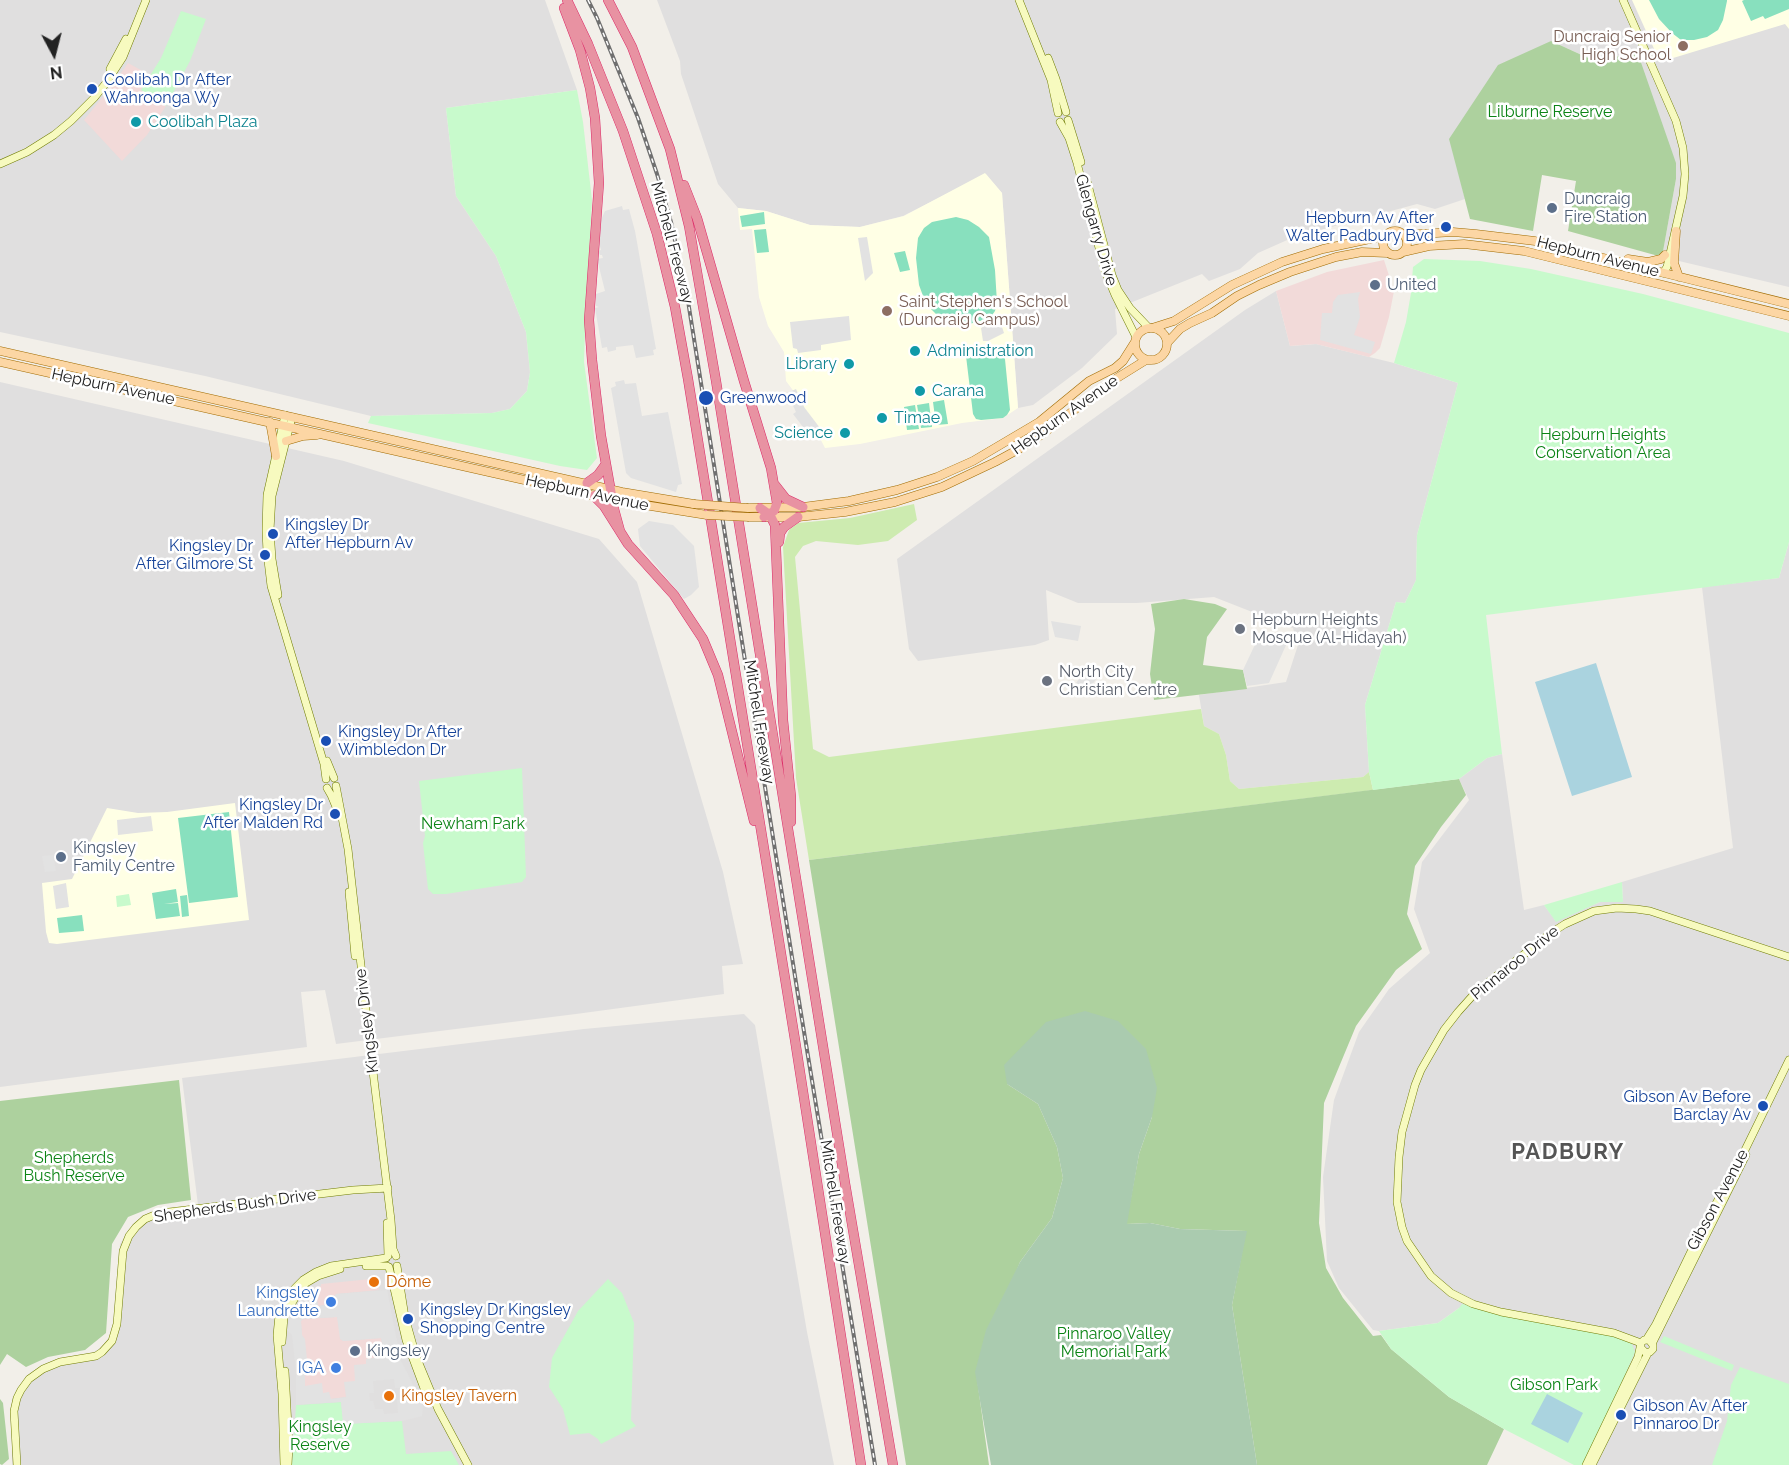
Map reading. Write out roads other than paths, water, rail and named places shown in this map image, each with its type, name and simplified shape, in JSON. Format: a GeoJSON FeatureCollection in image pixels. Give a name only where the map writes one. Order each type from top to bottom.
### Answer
{"type":"FeatureCollection","features":[{"type":"Feature","properties":{"kind":"highway"},"geometry":{"type":"LineString","coordinates":[[561,0],[580,50],[590,88],[596,127],[599,183],[589,320],[606,464],[620,531]]}},
{"type":"Feature","properties":{"kind":"highway","name":"Mitchell Freeway"},"geometry":{"type":"LineString","coordinates":[[567,0],[588,44],[623,131],[657,234],[675,307],[799,1064],[861,1465]]}},
{"type":"Feature","properties":{"kind":"highway","name":"Mitchell Freeway"},"geometry":{"type":"LineString","coordinates":[[608,0],[632,47],[670,149],[689,226],[711,348],[791,853],[893,1465]]}},
{"type":"Feature","properties":{"kind":"highway"},"geometry":{"type":"LineString","coordinates":[[670,149],[697,218],[774,483],[777,503],[768,513],[775,525],[783,720],[791,797],[791,853]]}},
{"type":"Feature","properties":{"kind":"highway"},"geometry":{"type":"LineString","coordinates":[[587,483],[598,475],[606,464]]}},
{"type":"Feature","properties":{"kind":"highway"},"geometry":{"type":"LineString","coordinates":[[774,483],[784,497],[793,504],[803,507]]}},
{"type":"Feature","properties":{"kind":"highway"},"geometry":{"type":"LineString","coordinates":[[594,496],[604,506],[633,549],[674,595],[704,639],[718,675],[769,882]]}},
{"type":"Feature","properties":{"kind":"highway"},"geometry":{"type":"LineString","coordinates":[[777,556],[780,533],[784,527],[798,517]]}},
{"type":"Feature","properties":{"kind":"main road"},"geometry":{"type":"LineString","coordinates":[[0,162],[49,133],[91,95],[118,55],[141,0]]}},
{"type":"Feature","properties":{"kind":"main road"},"geometry":{"type":"LineString","coordinates":[[0,162],[27,152],[54,135],[71,122],[94,98],[123,57],[146,0]]}},
{"type":"Feature","properties":{"kind":"main road"},"geometry":{"type":"LineString","coordinates":[[1019,0],[1062,112],[1069,115],[1064,121]]}},
{"type":"Feature","properties":{"kind":"main road"},"geometry":{"type":"LineString","coordinates":[[1024,0],[1054,73],[1062,112]]}},
{"type":"Feature","properties":{"kind":"main road"},"geometry":{"type":"LineString","coordinates":[[1618,0],[1677,137],[1681,183],[1665,255],[1664,276],[1672,282],[1713,292],[1722,299]]}},
{"type":"Feature","properties":{"kind":"main road"},"geometry":{"type":"LineString","coordinates":[[1623,0],[1676,121],[1682,142],[1685,182],[1667,267],[1659,276],[1638,278]]}},
{"type":"Feature","properties":{"kind":"main road","name":"Glengarry Drive"},"geometry":{"type":"LineString","coordinates":[[1064,121],[1077,145],[1118,290],[1130,308],[1150,328]]}},
{"type":"Feature","properties":{"kind":"main road","name":"Glengarry Drive"},"geometry":{"type":"LineString","coordinates":[[1064,121],[1105,271],[1136,339]]}},
{"type":"Feature","properties":{"kind":"main road"},"geometry":{"type":"LineString","coordinates":[[1150,328],[1159,330],[1165,336],[1167,343],[1165,353],[1157,360],[1146,360],[1137,353],[1136,339],[1140,332],[1150,328],[1174,321],[1232,285],[1282,262],[1323,249],[1384,236],[1392,231],[1404,235],[1407,242],[1402,252],[1395,255],[1362,252],[1336,257],[1290,272],[1237,296],[1212,313],[1190,323],[1180,329],[1167,343]]}},
{"type":"Feature","properties":{"kind":"main road"},"geometry":{"type":"LineString","coordinates":[[1676,231],[1674,263],[1679,277]]}},
{"type":"Feature","properties":{"kind":"main road","name":"Hepburn Avenue"},"geometry":{"type":"LineString","coordinates":[[1404,235],[1453,232],[1508,237],[1597,256],[1789,304]]}},
{"type":"Feature","properties":{"kind":"main road"},"geometry":{"type":"LineString","coordinates":[[1384,236],[1383,246],[1387,253]]}},
{"type":"Feature","properties":{"kind":"main road"},"geometry":{"type":"LineString","coordinates":[[1480,245],[1497,243],[1537,249],[1550,245]]}},
{"type":"Feature","properties":{"kind":"main road","name":"Hepburn Avenue"},"geometry":{"type":"LineString","coordinates":[[1402,252],[1429,246],[1464,244],[1543,254],[1789,316]]}},
{"type":"Feature","properties":{"kind":"main road"},"geometry":{"type":"LineString","coordinates":[[1597,256],[1648,262],[1665,255]]}},
{"type":"Feature","properties":{"kind":"main road","name":"Hepburn Avenue"},"geometry":{"type":"LineString","coordinates":[[0,362],[613,500],[696,513],[749,517],[881,494],[937,477],[973,461],[1039,422],[1089,381],[1115,368],[1123,361],[1136,339]]}},
{"type":"Feature","properties":{"kind":"main road","name":"Hepburn Avenue"},"geometry":{"type":"LineString","coordinates":[[0,351],[610,489],[694,504],[748,508],[798,517],[888,504],[942,487],[970,475],[1041,435],[1117,378],[1146,360]]}},
{"type":"Feature","properties":{"kind":"main road"},"geometry":{"type":"LineString","coordinates":[[289,416],[269,483],[266,508],[267,552],[271,586],[324,764],[330,778],[336,781],[333,789],[327,788],[324,784],[330,778]]}},
{"type":"Feature","properties":{"kind":"main road"},"geometry":{"type":"LineString","coordinates":[[270,422],[276,456]]}},
{"type":"Feature","properties":{"kind":"main road"},"geometry":{"type":"LineString","coordinates":[[286,425],[286,441],[272,496],[272,559],[283,617],[299,664],[330,778]]}},
{"type":"Feature","properties":{"kind":"main road"},"geometry":{"type":"LineString","coordinates":[[286,441],[303,436],[328,435]]}},
{"type":"Feature","properties":{"kind":"main road"},"geometry":{"type":"LineString","coordinates":[[435,449],[432,452],[436,455],[467,467]]}},
{"type":"Feature","properties":{"kind":"main road","name":"Kingsley Drive"},"geometry":{"type":"LineString","coordinates":[[336,786],[348,849],[385,1186],[391,1262],[406,1340],[420,1379],[434,1411],[464,1465]]}},
{"type":"Feature","properties":{"kind":"main road","name":"Kingsley Drive"},"geometry":{"type":"LineString","coordinates":[[327,788],[334,802],[345,854],[357,975],[385,1186]]}},
{"type":"Feature","properties":{"kind":"main road","name":"Pinnaroo Drive"},"geometry":{"type":"LineString","coordinates":[[1646,1345],[1614,1333],[1501,1312],[1473,1304],[1451,1293],[1431,1276],[1407,1241],[1397,1202],[1402,1132],[1415,1085],[1444,1030],[1475,993],[1551,933],[1594,911],[1617,908],[1650,911],[1789,957]]}},
{"type":"Feature","properties":{"kind":"main road","name":"Gibson Avenue"},"geometry":{"type":"LineString","coordinates":[[1592,1465],[1698,1236],[1745,1150],[1789,1060]]}},
{"type":"Feature","properties":{"kind":"main road","name":"Gibson Avenue"},"geometry":{"type":"LineString","coordinates":[[1586,1465],[1789,1070]]}},
{"type":"Feature","properties":{"kind":"main road","name":"Shepherds Bush Drive"},"geometry":{"type":"LineString","coordinates":[[17,1465],[14,1412],[16,1398],[29,1379],[43,1369],[60,1362],[96,1356],[112,1341],[117,1324],[123,1251],[129,1236],[146,1219],[157,1214],[353,1190],[358,1187],[385,1186]]}},
{"type":"Feature","properties":{"kind":"main road"},"geometry":{"type":"LineString","coordinates":[[284,1465],[282,1394],[277,1335],[279,1315],[295,1288],[316,1272],[331,1266],[391,1262]]}},
{"type":"Feature","properties":{"kind":"main road"},"geometry":{"type":"LineString","coordinates":[[288,1465],[287,1394],[282,1335],[284,1317],[289,1306],[302,1287],[318,1276],[339,1269],[391,1262]]}},
{"type":"Feature","properties":{"kind":"main road","name":"Kingsley Drive"},"geometry":{"type":"LineString","coordinates":[[391,1262],[416,1356],[441,1416],[468,1465]]}},
{"type":"Feature","properties":{"kind":"water"},"geometry":{"type":"Polygon","coordinates":[[[1596,663],[1632,777],[1572,796],[1535,682],[1596,663]]]}},
{"type":"Feature","properties":{"kind":"water"},"geometry":{"type":"Polygon","coordinates":[[[1547,1394],[1583,1413],[1568,1443],[1531,1424],[1547,1394]]]}},
{"type":"Feature","properties":{"kind":"railway"},"geometry":{"type":"LineString","coordinates":[[588,0],[638,118],[657,174],[671,222],[688,301],[875,1465]]}},
{"type":"Feature","properties":{"kind":"place","name":"Duncraig Senior High School"},"geometry":{"type":"Point","coordinates":[1683,46]}},
{"type":"Feature","properties":{"kind":"place","name":"Coolibah Dr After Wahroonga Wy"},"geometry":{"type":"Point","coordinates":[92,89]}},
{"type":"Feature","properties":{"kind":"place","name":"Coolibah Plaza"},"geometry":{"type":"Point","coordinates":[136,122]}},
{"type":"Feature","properties":{"kind":"place","name":"Duncraig Fire Station"},"geometry":{"type":"Point","coordinates":[1552,208]}},
{"type":"Feature","properties":{"kind":"place","name":"Hepburn Av After Walter Padbury Bvd"},"geometry":{"type":"Point","coordinates":[1446,227]}},
{"type":"Feature","properties":{"kind":"place","name":"United"},"geometry":{"type":"Point","coordinates":[1375,285]}},
{"type":"Feature","properties":{"kind":"place","name":"Saint Stephen's School (Duncraig Campus)"},"geometry":{"type":"Point","coordinates":[887,311]}},
{"type":"Feature","properties":{"kind":"place","name":"Administration"},"geometry":{"type":"Point","coordinates":[915,351]}},
{"type":"Feature","properties":{"kind":"place","name":"Library"},"geometry":{"type":"Point","coordinates":[849,364]}},
{"type":"Feature","properties":{"kind":"place","name":"Carana"},"geometry":{"type":"Point","coordinates":[920,391]}},
{"type":"Feature","properties":{"kind":"place","name":"Greenwood"},"geometry":{"type":"Point","coordinates":[706,398]}},
{"type":"Feature","properties":{"kind":"place","name":"Timae"},"geometry":{"type":"Point","coordinates":[882,418]}},
{"type":"Feature","properties":{"kind":"place","name":"Science"},"geometry":{"type":"Point","coordinates":[845,433]}},
{"type":"Feature","properties":{"kind":"place","name":"Kingsley Dr After Hepburn Av"},"geometry":{"type":"Point","coordinates":[273,534]}},
{"type":"Feature","properties":{"kind":"place","name":"Kingsley Dr After Gilmore St"},"geometry":{"type":"Point","coordinates":[265,555]}},
{"type":"Feature","properties":{"kind":"place","name":"Hepburn Heights Mosque (Al-Hidayah)"},"geometry":{"type":"Point","coordinates":[1240,629]}},
{"type":"Feature","properties":{"kind":"place","name":"North City Christian Centre"},"geometry":{"type":"Point","coordinates":[1047,681]}},
{"type":"Feature","properties":{"kind":"place","name":"Kingsley Dr After Wimbledon Dr"},"geometry":{"type":"Point","coordinates":[326,741]}},
{"type":"Feature","properties":{"kind":"place","name":"Kingsley Dr After Malden Rd"},"geometry":{"type":"Point","coordinates":[335,814]}},
{"type":"Feature","properties":{"kind":"place","name":"Kingsley Family Centre"},"geometry":{"type":"Point","coordinates":[61,857]}},
{"type":"Feature","properties":{"kind":"place","name":"Gibson Av Before Barclay Av"},"geometry":{"type":"Point","coordinates":[1763,1106]}},
{"type":"Feature","properties":{"kind":"place","name":"Dôme"},"geometry":{"type":"Point","coordinates":[374,1282]}},
{"type":"Feature","properties":{"kind":"place","name":"Kingsley Laundrette"},"geometry":{"type":"Point","coordinates":[331,1302]}},
{"type":"Feature","properties":{"kind":"place","name":"Kingsley Dr Kingsley Shopping Centre"},"geometry":{"type":"Point","coordinates":[408,1319]}},
{"type":"Feature","properties":{"kind":"place","name":"Kingsley"},"geometry":{"type":"Point","coordinates":[355,1351]}},
{"type":"Feature","properties":{"kind":"place","name":"IGA"},"geometry":{"type":"Point","coordinates":[336,1368]}},
{"type":"Feature","properties":{"kind":"place","name":"Kingsley Tavern"},"geometry":{"type":"Point","coordinates":[389,1396]}},
{"type":"Feature","properties":{"kind":"place","name":"Gibson Av After Pinnaroo Dr"},"geometry":{"type":"Point","coordinates":[1621,1415]}},
{"type":"Feature","properties":{"kind":"district","name":"PADBURY"},"geometry":{"type":"Point","coordinates":[1568,1152]}},
{"type":"Feature","properties":{"kind":"park label","name":"Lilburne Reserve"},"geometry":{"type":"Point","coordinates":[1550,112]}},
{"type":"Feature","properties":{"kind":"park label","name":"Hepburn Heights Conservation Area"},"geometry":{"type":"Point","coordinates":[1603,444]}},
{"type":"Feature","properties":{"kind":"park label","name":"Newham Park"},"geometry":{"type":"Point","coordinates":[473,824]}},
{"type":"Feature","properties":{"kind":"park label","name":"Shepherds Bush Reserve"},"geometry":{"type":"Point","coordinates":[74,1167]}},
{"type":"Feature","properties":{"kind":"park label","name":"Pinnaroo Valley Memorial Park"},"geometry":{"type":"Point","coordinates":[1114,1343]}},
{"type":"Feature","properties":{"kind":"park label","name":"Gibson Park"},"geometry":{"type":"Point","coordinates":[1554,1385]}},
{"type":"Feature","properties":{"kind":"park label","name":"Kingsley Reserve"},"geometry":{"type":"Point","coordinates":[320,1436]}}]}
